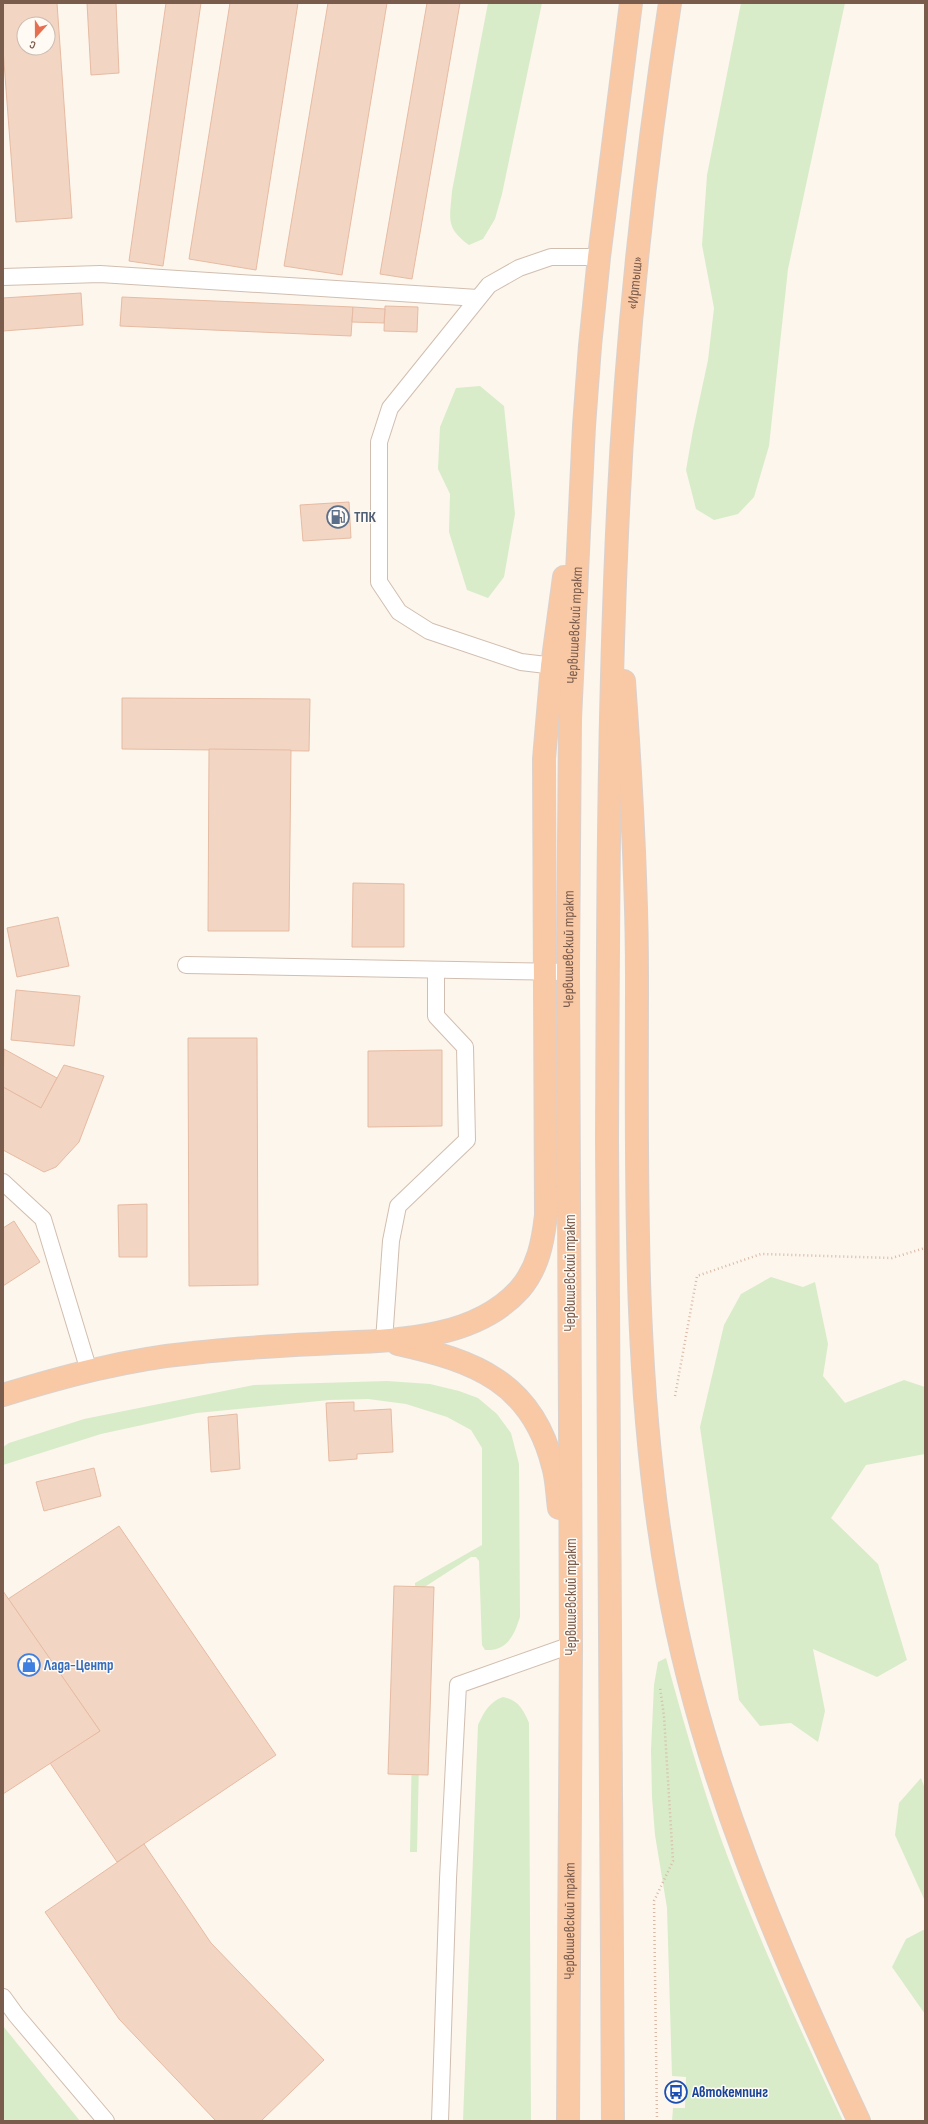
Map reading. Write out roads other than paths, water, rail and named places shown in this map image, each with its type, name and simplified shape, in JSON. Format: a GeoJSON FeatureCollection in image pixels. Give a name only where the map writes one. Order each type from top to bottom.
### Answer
{"type":"FeatureCollection","features":[{"type":"Feature","properties":{"kind":"highway"},"geometry":{"type":"LineString","coordinates":[[3,1395],[62,1377],[123,1364],[191,1353],[384,1341],[423,1336],[478,1319],[500,1306],[520,1289],[536,1263],[541,1249],[546,1215],[544,759],[562,667],[599,257],[631,3]]}},
{"type":"Feature","properties":{"kind":"highway","name":"«Иртыш»"},"geometry":{"type":"LineString","coordinates":[[616,564],[628,365],[638,247],[654,111],[670,3]]}},
{"type":"Feature","properties":{"kind":"highway"},"geometry":{"type":"LineString","coordinates":[[613,2121],[607,1566],[608,1016],[611,715],[616,564]]}},
{"type":"Feature","properties":{"kind":"highway"},"geometry":{"type":"LineString","coordinates":[[616,564],[632,789],[637,973],[637,1251],[644,1404],[667,1583],[682,1656],[726,1804],[792,1972],[859,2121]]}},
{"type":"Feature","properties":{"kind":"highway","name":"Червишевский тракт"},"geometry":{"type":"LineString","coordinates":[[562,667],[570,719],[568,972],[571,1645],[568,2121]]}},
{"type":"Feature","properties":{"kind":"highway"},"geometry":{"type":"LineString","coordinates":[[384,1341],[428,1351],[461,1361],[480,1370],[495,1378],[516,1396],[531,1413],[542,1434],[553,1466],[571,1590]]}},
{"type":"Feature","properties":{"kind":"lane"},"geometry":{"type":"LineString","coordinates":[[562,667],[521,662],[429,631],[399,612],[379,582],[378,442],[390,408],[489,285],[520,268],[551,257],[599,257]]}},
{"type":"Feature","properties":{"kind":"lane"},"geometry":{"type":"LineString","coordinates":[[3,277],[100,274],[478,298]]}},
{"type":"Feature","properties":{"kind":"lane"},"geometry":{"type":"LineString","coordinates":[[186,965],[436,970],[545,970],[568,972]]}},
{"type":"Feature","properties":{"kind":"lane"},"geometry":{"type":"LineString","coordinates":[[384,1341],[391,1241],[398,1206],[467,1140],[465,1047],[436,1016],[436,970]]}},
{"type":"Feature","properties":{"kind":"lane"},"geometry":{"type":"LineString","coordinates":[[3,1182],[43,1219],[89,1371]]}},
{"type":"Feature","properties":{"kind":"lane"},"geometry":{"type":"LineString","coordinates":[[440,2121],[448,1879],[458,1685],[571,1645]]}},
{"type":"Feature","properties":{"kind":"lane"},"geometry":{"type":"LineString","coordinates":[[3,1997],[16,2015],[106,2121]]}},
{"type":"Feature","properties":{"kind":"place","name":"ТПК"},"geometry":{"type":"Point","coordinates":[338,517]}},
{"type":"Feature","properties":{"kind":"place","name":"Лада-Центр"},"geometry":{"type":"Point","coordinates":[29,1665]}},
{"type":"Feature","properties":{"kind":"place","name":"Автокемпинг"},"geometry":{"type":"Point","coordinates":[676,2092]}}]}
